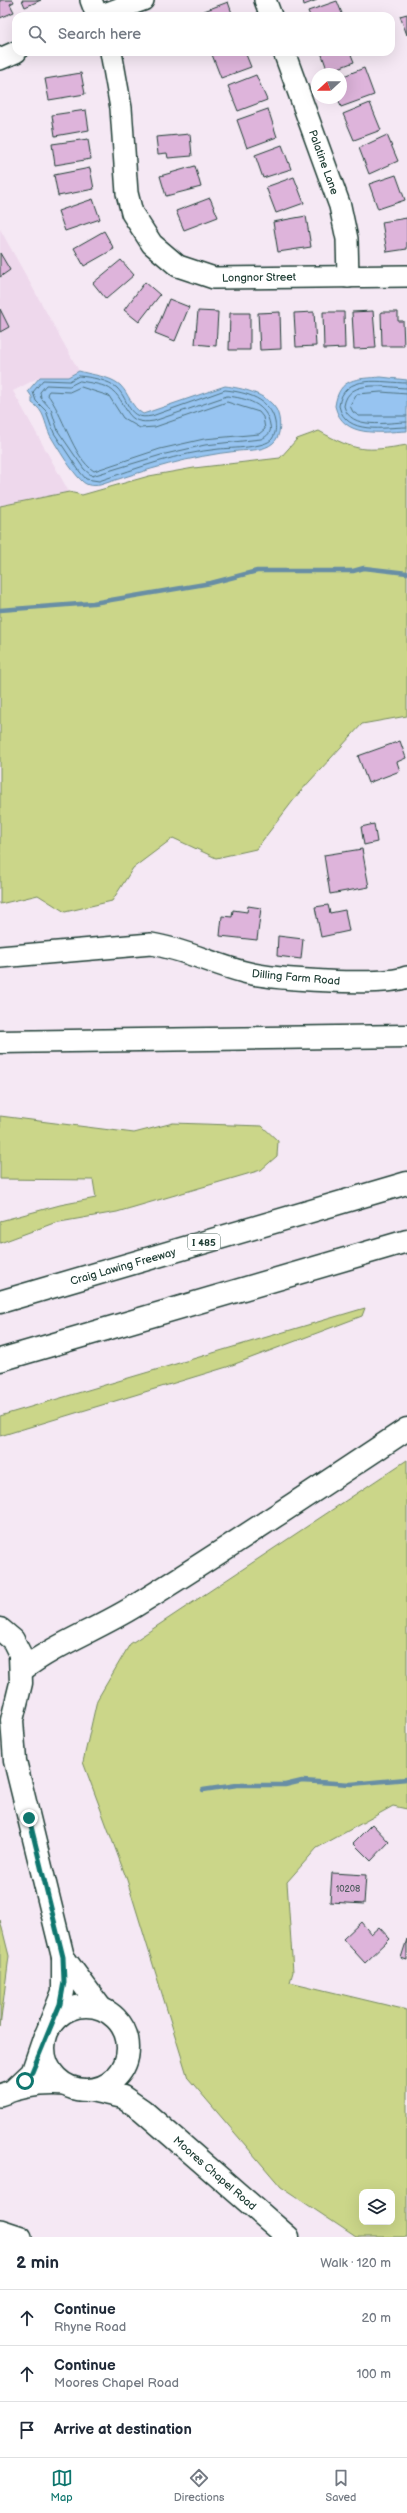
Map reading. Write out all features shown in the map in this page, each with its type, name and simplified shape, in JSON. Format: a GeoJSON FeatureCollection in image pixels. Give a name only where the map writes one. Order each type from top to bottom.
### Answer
{"type":"FeatureCollection","features":[{"type":"Feature","properties":{"kind":"main road"},"geometry":{"type":"LineString","coordinates":[[0,1042],[407,1036]]}},
{"type":"Feature","properties":{"kind":"main road","name":"Craig Lawing Freeway"},"geometry":{"type":"LineString","coordinates":[[0,1302],[407,1183]]}},
{"type":"Feature","properties":{"kind":"main road"},"geometry":{"type":"LineString","coordinates":[[0,1360],[407,1241]]}},
{"type":"Feature","properties":{"kind":"main road"},"geometry":{"type":"LineString","coordinates":[[47,2031],[60,2014],[72,2007],[86,2005],[100,2007],[113,2014],[122,2025],[128,2038],[128,2053],[124,2066],[117,2077],[106,2086],[92,2090],[79,2090],[66,2086],[54,2077],[47,2065],[43,2052],[47,2031],[64,1992],[63,1957],[15,1761],[12,1720],[8,1700],[22,1670],[40,1656],[127,1611],[193,1570],[407,1429]]}},
{"type":"Feature","properties":{"kind":"main road"},"geometry":{"type":"LineString","coordinates":[[0,1629],[13,1640],[20,1654],[22,1670]]}},
{"type":"Feature","properties":{"kind":"main road"},"geometry":{"type":"LineString","coordinates":[[0,1742],[15,1761]]}},
{"type":"Feature","properties":{"kind":"main road"},"geometry":{"type":"LineString","coordinates":[[63,1957],[100,2007]]}},
{"type":"Feature","properties":{"kind":"main road","name":"Moores Chapel Road"},"geometry":{"type":"LineString","coordinates":[[128,2053],[132,2083],[142,2110]]}},
{"type":"Feature","properties":{"kind":"main road","name":"Moores Chapel Road"},"geometry":{"type":"LineString","coordinates":[[92,2090],[123,2098],[142,2110],[288,2237]]}},
{"type":"Feature","properties":{"kind":"street"},"geometry":{"type":"LineString","coordinates":[[91,0],[96,12]]}},
{"type":"Feature","properties":{"kind":"street"},"geometry":{"type":"LineString","coordinates":[[109,12],[143,0]]}},
{"type":"Feature","properties":{"kind":"street"},"geometry":{"type":"LineString","coordinates":[[265,0],[270,12]]}},
{"type":"Feature","properties":{"kind":"street"},"geometry":{"type":"LineString","coordinates":[[0,59],[12,54]]}},
{"type":"Feature","properties":{"kind":"street","name":"Longnor Street"},"geometry":{"type":"LineString","coordinates":[[112,56],[121,108],[127,193],[132,213],[152,244],[178,266],[214,278],[407,276]]}},
{"type":"Feature","properties":{"kind":"street","name":"Palatine Lane"},"geometry":{"type":"LineString","coordinates":[[285,56],[340,206],[347,240],[348,277]]}},
{"type":"Feature","properties":{"kind":"street","name":"Dilling Farm Road"},"geometry":{"type":"LineString","coordinates":[[0,957],[151,944],[176,949],[253,974],[328,980],[373,981],[406,977]]}},
{"type":"Feature","properties":{"kind":"street"},"geometry":{"type":"LineString","coordinates":[[7,2092],[32,2072],[47,2031]]}},
{"type":"Feature","properties":{"kind":"street"},"geometry":{"type":"LineString","coordinates":[[7,2092],[52,2084],[66,2086]]}},
{"type":"Feature","properties":{"kind":"street"},"geometry":{"type":"LineString","coordinates":[[0,2230],[21,2237]]}},
{"type":"Feature","properties":{"kind":"shaded area"},"geometry":{"type":"Polygon","coordinates":[[[0,229],[79,371],[68,377],[40,377],[13,391],[69,492],[0,506],[0,229]]]}},
{"type":"Feature","properties":{"kind":"green space"},"geometry":{"type":"Polygon","coordinates":[[[319,431],[352,447],[381,449],[407,445],[407,716],[362,724],[299,793],[256,849],[216,858],[173,838],[133,868],[112,901],[65,912],[38,895],[0,904],[0,506],[69,492],[82,495],[149,476],[194,468],[280,458],[297,439],[319,431]]]}},
{"type":"Feature","properties":{"kind":"green space"},"geometry":{"type":"Polygon","coordinates":[[[0,1116],[134,1133],[173,1123],[262,1126],[278,1141],[277,1156],[261,1170],[117,1212],[54,1223],[0,1243],[0,1221],[60,1205],[96,1198],[93,1180],[0,1179],[0,1116]]]}},
{"type":"Feature","properties":{"kind":"green space"},"geometry":{"type":"Polygon","coordinates":[[[365,1308],[362,1316],[227,1367],[0,1436],[0,1416],[365,1308]]]}},
{"type":"Feature","properties":{"kind":"green space"},"geometry":{"type":"Polygon","coordinates":[[[407,1460],[407,1809],[393,1806],[317,1848],[287,1882],[293,1972],[290,1982],[407,2010],[407,2237],[356,2237],[281,2187],[188,2078],[127,1880],[83,1762],[97,1700],[130,1644],[407,1460]]]}},
{"type":"Feature","properties":{"kind":"green space"},"geometry":{"type":"Polygon","coordinates":[[[0,1920],[9,1956],[0,2027],[0,1920]]]}},
{"type":"Feature","properties":{"kind":"water"},"geometry":{"type":"Polygon","coordinates":[[[79,371],[116,382],[123,389],[135,408],[143,414],[225,386],[246,390],[267,399],[276,409],[280,422],[278,436],[273,443],[261,449],[203,456],[151,469],[100,485],[88,485],[78,477],[69,466],[50,435],[42,413],[32,403],[32,397],[28,391],[40,377],[68,377],[79,371]]]}},
{"type":"Feature","properties":{"kind":"water"},"geometry":{"type":"Polygon","coordinates":[[[381,377],[407,380],[407,431],[374,432],[354,429],[339,417],[335,406],[340,390],[345,385],[350,381],[357,379],[381,377]]]}},
{"type":"Feature","properties":{"kind":"building"},"geometry":{"type":"Polygon","coordinates":[[[0,0],[13,0],[14,2],[10,4],[14,12],[0,18],[0,0]]]}},
{"type":"Feature","properties":{"kind":"building"},"geometry":{"type":"Polygon","coordinates":[[[22,0],[41,0],[25,7],[22,0]]]}},
{"type":"Feature","properties":{"kind":"building"},"geometry":{"type":"Polygon","coordinates":[[[303,0],[317,0],[304,5],[303,0]]]}},
{"type":"Feature","properties":{"kind":"building"},"geometry":{"type":"Polygon","coordinates":[[[337,1],[341,12],[308,12],[337,1]]]}},
{"type":"Feature","properties":{"kind":"building"},"geometry":{"type":"Polygon","coordinates":[[[228,2],[232,12],[201,12],[228,2]]]}},
{"type":"Feature","properties":{"kind":"building"},"geometry":{"type":"Polygon","coordinates":[[[407,14],[407,35],[400,16],[407,14]]]}},
{"type":"Feature","properties":{"kind":"building"},"geometry":{"type":"Polygon","coordinates":[[[213,56],[247,56],[251,67],[221,78],[213,56]]]}},
{"type":"Feature","properties":{"kind":"building"},"geometry":{"type":"Polygon","coordinates":[[[322,56],[352,56],[354,62],[338,68],[327,68],[322,56]]]}},
{"type":"Feature","properties":{"kind":"building"},"geometry":{"type":"Polygon","coordinates":[[[364,68],[374,95],[341,107],[340,104],[347,104],[347,75],[364,68]]]}},
{"type":"Feature","properties":{"kind":"building"},"geometry":{"type":"Polygon","coordinates":[[[81,73],[85,94],[49,100],[45,79],[81,73]]]}},
{"type":"Feature","properties":{"kind":"building"},"geometry":{"type":"Polygon","coordinates":[[[256,75],[267,100],[238,111],[228,86],[256,75]]]}},
{"type":"Feature","properties":{"kind":"building"},"geometry":{"type":"Polygon","coordinates":[[[370,103],[381,130],[354,140],[343,114],[370,103]]]}},
{"type":"Feature","properties":{"kind":"building"},"geometry":{"type":"Polygon","coordinates":[[[268,109],[277,137],[247,148],[237,120],[268,109]]]}},
{"type":"Feature","properties":{"kind":"building"},"geometry":{"type":"Polygon","coordinates":[[[86,110],[89,130],[55,136],[52,115],[86,110]]]}},
{"type":"Feature","properties":{"kind":"building"},"geometry":{"type":"Polygon","coordinates":[[[190,134],[192,156],[168,158],[167,153],[158,154],[156,137],[190,134]]]}},
{"type":"Feature","properties":{"kind":"building"},"geometry":{"type":"Polygon","coordinates":[[[387,135],[398,161],[369,174],[359,148],[387,135]]]}},
{"type":"Feature","properties":{"kind":"building"},"geometry":{"type":"Polygon","coordinates":[[[88,139],[91,159],[55,165],[52,144],[88,139]]]}},
{"type":"Feature","properties":{"kind":"building"},"geometry":{"type":"Polygon","coordinates":[[[282,145],[291,169],[263,178],[255,155],[282,145]]]}},
{"type":"Feature","properties":{"kind":"building"},"geometry":{"type":"Polygon","coordinates":[[[195,166],[201,187],[166,196],[160,176],[195,166]]]}},
{"type":"Feature","properties":{"kind":"building"},"geometry":{"type":"Polygon","coordinates":[[[90,168],[94,189],[58,196],[54,175],[90,168]]]}},
{"type":"Feature","properties":{"kind":"building"},"geometry":{"type":"Polygon","coordinates":[[[396,175],[405,200],[378,209],[369,184],[396,175]]]}},
{"type":"Feature","properties":{"kind":"building"},"geometry":{"type":"Polygon","coordinates":[[[294,177],[304,203],[276,213],[266,187],[294,177]]]}},
{"type":"Feature","properties":{"kind":"building"},"geometry":{"type":"Polygon","coordinates":[[[210,198],[218,217],[184,230],[176,211],[210,198]]]}},
{"type":"Feature","properties":{"kind":"building"},"geometry":{"type":"Polygon","coordinates":[[[93,199],[100,219],[65,231],[58,211],[93,199]]]}},
{"type":"Feature","properties":{"kind":"building"},"geometry":{"type":"Polygon","coordinates":[[[306,216],[311,247],[278,252],[273,222],[306,216]]]}},
{"type":"Feature","properties":{"kind":"building"},"geometry":{"type":"Polygon","coordinates":[[[407,218],[407,249],[387,252],[382,222],[407,218]]]}},
{"type":"Feature","properties":{"kind":"building"},"geometry":{"type":"Polygon","coordinates":[[[104,231],[114,249],[84,266],[74,248],[104,231]]]}},
{"type":"Feature","properties":{"kind":"building"},"geometry":{"type":"Polygon","coordinates":[[[0,253],[10,270],[0,277],[0,253]]]}},
{"type":"Feature","properties":{"kind":"building"},"geometry":{"type":"Polygon","coordinates":[[[121,260],[134,275],[106,299],[93,283],[121,260]]]}},
{"type":"Feature","properties":{"kind":"building"},"geometry":{"type":"Polygon","coordinates":[[[145,282],[160,295],[139,322],[124,310],[145,282]]]}},
{"type":"Feature","properties":{"kind":"building"},"geometry":{"type":"Polygon","coordinates":[[[169,299],[189,307],[175,341],[155,333],[169,299]]]}},
{"type":"Feature","properties":{"kind":"building"},"geometry":{"type":"Polygon","coordinates":[[[0,309],[9,327],[0,332],[0,309]]]}},
{"type":"Feature","properties":{"kind":"building"},"geometry":{"type":"Polygon","coordinates":[[[198,311],[218,312],[216,346],[195,344],[198,311]]]}},
{"type":"Feature","properties":{"kind":"building"},"geometry":{"type":"Polygon","coordinates":[[[373,311],[376,348],[354,349],[352,312],[373,311]]]}},
{"type":"Feature","properties":{"kind":"building"},"geometry":{"type":"Polygon","coordinates":[[[280,312],[281,349],[260,350],[258,313],[280,312]]]}},
{"type":"Feature","properties":{"kind":"building"},"geometry":{"type":"Polygon","coordinates":[[[314,312],[316,346],[296,347],[294,313],[314,312]]]}},
{"type":"Feature","properties":{"kind":"building"},"geometry":{"type":"Polygon","coordinates":[[[323,312],[344,312],[345,348],[324,349],[323,312]]]}},
{"type":"Feature","properties":{"kind":"building"},"geometry":{"type":"Polygon","coordinates":[[[381,312],[398,312],[398,321],[403,321],[404,346],[382,346],[381,312]]]}},
{"type":"Feature","properties":{"kind":"building"},"geometry":{"type":"Polygon","coordinates":[[[230,313],[250,313],[250,350],[229,350],[230,313]]]}},
{"type":"Feature","properties":{"kind":"building"},"geometry":{"type":"Polygon","coordinates":[[[400,741],[406,758],[397,762],[400,771],[368,783],[358,756],[400,741]]]}},
{"type":"Feature","properties":{"kind":"building"},"geometry":{"type":"Polygon","coordinates":[[[374,824],[377,842],[364,845],[361,827],[374,824]]]}},
{"type":"Feature","properties":{"kind":"building"},"geometry":{"type":"Polygon","coordinates":[[[362,849],[369,887],[330,894],[324,855],[362,849]]]}},
{"type":"Feature","properties":{"kind":"building"},"geometry":{"type":"Polygon","coordinates":[[[328,905],[330,913],[345,910],[349,931],[321,937],[315,907],[328,905]]]}},
{"type":"Feature","properties":{"kind":"building"},"geometry":{"type":"Polygon","coordinates":[[[248,906],[261,908],[257,940],[220,936],[222,916],[232,917],[233,910],[247,912],[248,906]]]}},
{"type":"Feature","properties":{"kind":"building"},"geometry":{"type":"Polygon","coordinates":[[[278,936],[303,939],[301,959],[277,956],[278,936]]]}},
{"type":"Feature","properties":{"kind":"building"},"geometry":{"type":"Polygon","coordinates":[[[372,1824],[389,1842],[371,1861],[353,1843],[372,1824]]]}},
{"type":"Feature","properties":{"kind":"building"},"geometry":{"type":"Polygon","coordinates":[[[332,1873],[366,1875],[364,1904],[330,1902],[332,1873]]]}},
{"type":"Feature","properties":{"kind":"building"},"geometry":{"type":"Polygon","coordinates":[[[361,1922],[371,1934],[379,1927],[390,1939],[365,1963],[343,1939],[361,1922]]]}},
{"type":"Feature","properties":{"kind":"building"},"geometry":{"type":"Polygon","coordinates":[[[407,1939],[407,1960],[401,1958],[407,1939]]]}},
{"type":"Feature","properties":{"kind":"waterway"},"geometry":{"type":"LineString","coordinates":[[0,610],[93,603],[211,583],[257,571],[353,571],[364,568],[407,573]]}},
{"type":"Feature","properties":{"kind":"waterway"},"geometry":{"type":"LineString","coordinates":[[203,1790],[237,1785],[285,1785],[302,1781],[351,1784],[407,1779]]}},
{"type":"Feature","properties":{"kind":"route"},"geometry":{"type":"LineString","coordinates":[[25,2081],[32,2072],[38,2059],[44,2037],[60,2004],[64,1992],[63,1957],[29,1818]]}}]}
